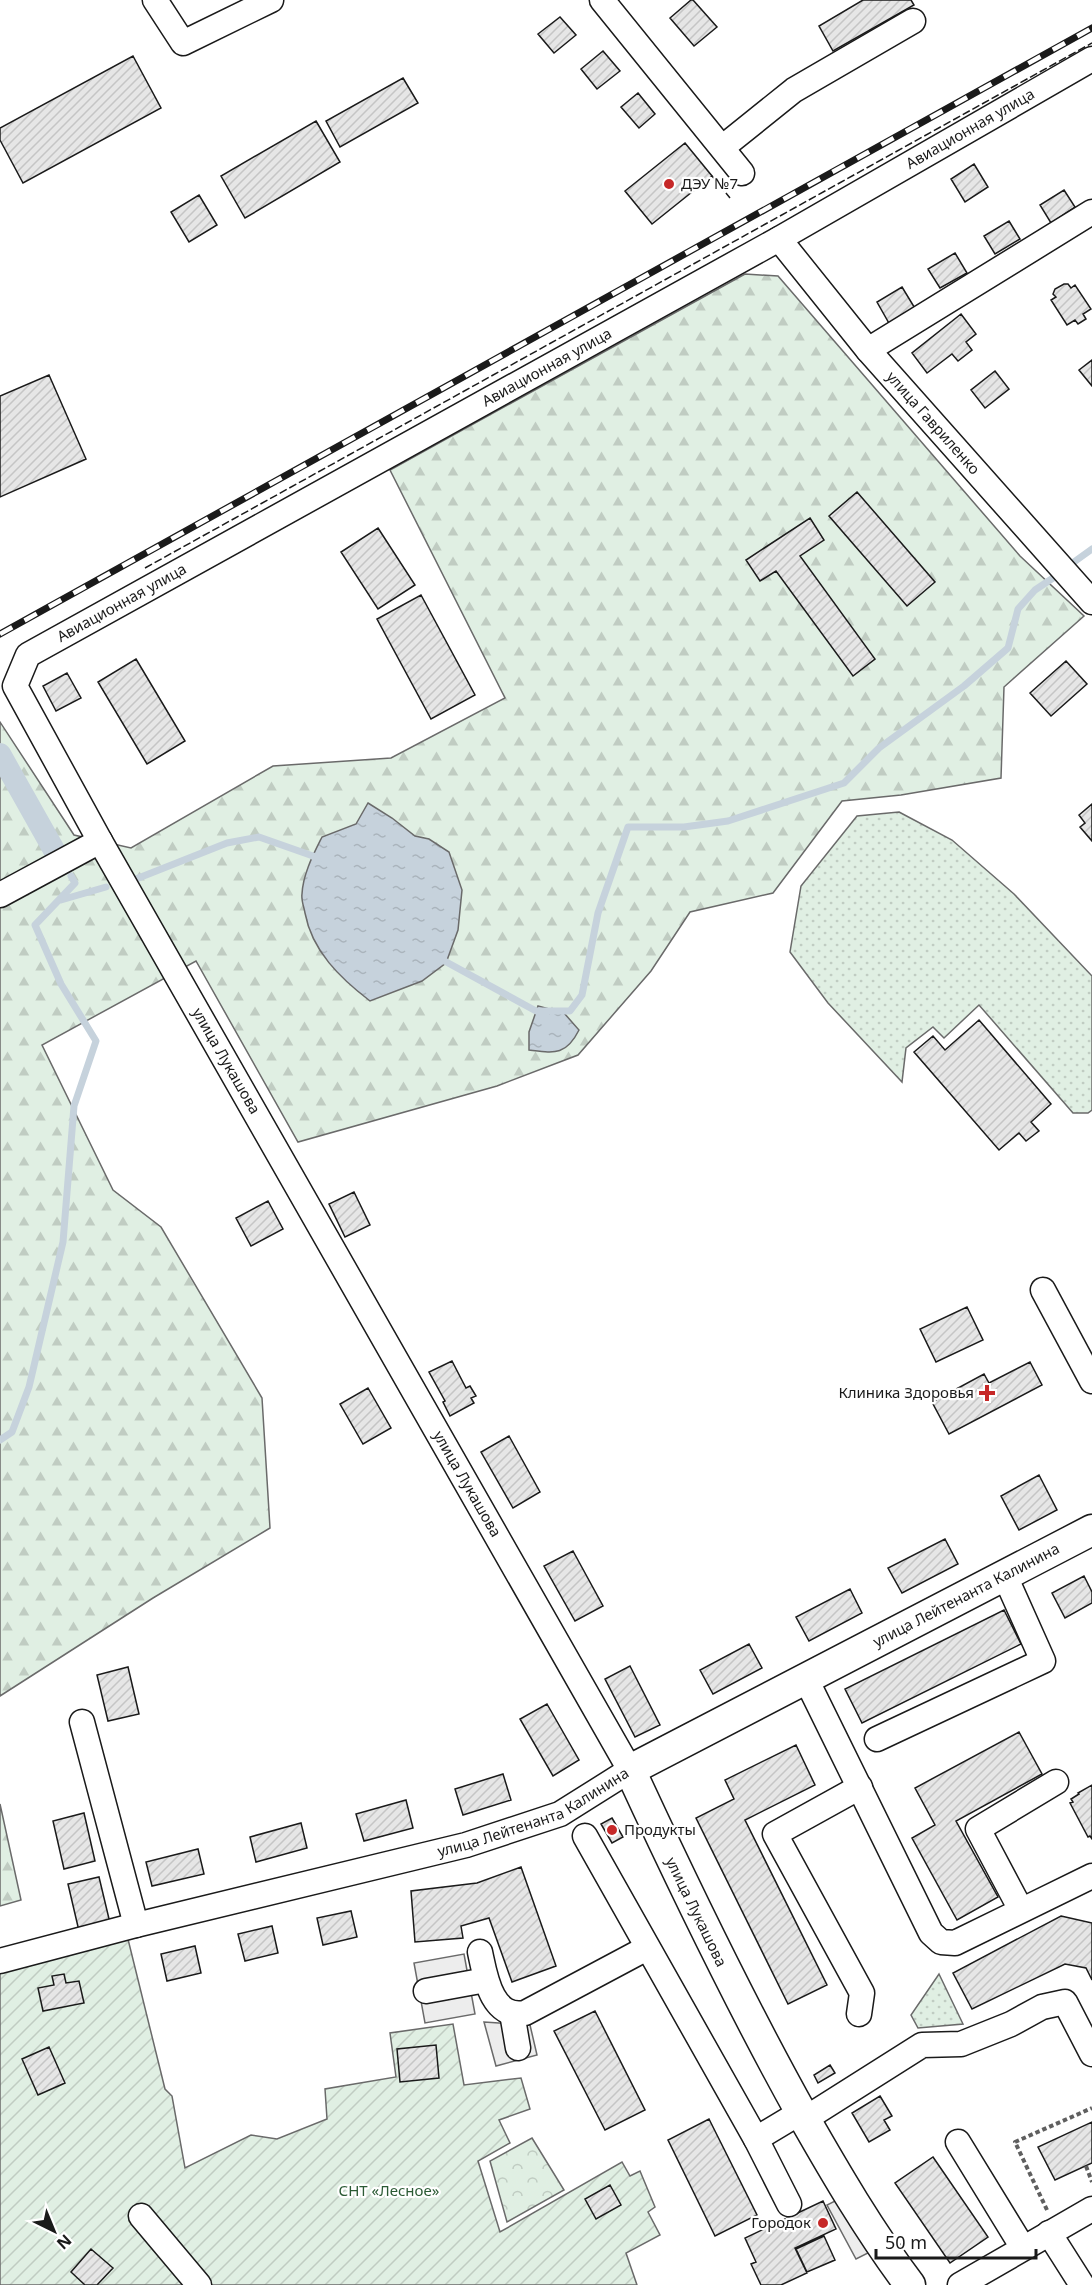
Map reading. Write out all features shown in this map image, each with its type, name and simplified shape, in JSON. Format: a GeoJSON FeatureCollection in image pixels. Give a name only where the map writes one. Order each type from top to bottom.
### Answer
{"type":"FeatureCollection","features":[{"type":"Feature","properties":{"kind":"main road","name":"улица Лейтенанта Калинина"},"geometry":{"type":"LineString","coordinates":[[630,1770],[1092,1530]]}},
{"type":"Feature","properties":{"kind":"main road","name":"улица Лукашова"},"geometry":{"type":"LineString","coordinates":[[630,1770],[710,1941],[766,2050],[828,2162],[910,2285]]}},
{"type":"Feature","properties":{"kind":"street"},"geometry":{"type":"LineString","coordinates":[[155,0],[183,44],[271,0]]}},
{"type":"Feature","properties":{"kind":"street"},"geometry":{"type":"LineString","coordinates":[[602,0],[742,173]]}},
{"type":"Feature","properties":{"kind":"street"},"geometry":{"type":"LineString","coordinates":[[723,147],[794,90],[913,21]]}},
{"type":"Feature","properties":{"kind":"street","name":"Авиационная улица"},"geometry":{"type":"LineString","coordinates":[[15,686],[28,655],[779,239],[1092,59]]}},
{"type":"Feature","properties":{"kind":"street"},"geometry":{"type":"LineString","coordinates":[[868,350],[1092,212]]}},
{"type":"Feature","properties":{"kind":"street","name":"улица Гавриленко"},"geometry":{"type":"LineString","coordinates":[[779,239],[868,350],[1092,602]]}},
{"type":"Feature","properties":{"kind":"street","name":"улица Лукашова"},"geometry":{"type":"LineString","coordinates":[[15,686],[100,841],[630,1770]]}},
{"type":"Feature","properties":{"kind":"street"},"geometry":{"type":"LineString","coordinates":[[0,895],[100,841]]}},
{"type":"Feature","properties":{"kind":"street"},"geometry":{"type":"LineString","coordinates":[[1043,1290],[1092,1381]]}},
{"type":"Feature","properties":{"kind":"street"},"geometry":{"type":"LineString","coordinates":[[877,1739],[1043,1661],[1005,1576]]}},
{"type":"Feature","properties":{"kind":"street"},"geometry":{"type":"LineString","coordinates":[[806,1679],[931,1933],[940,1942],[955,1943],[1092,1876]]}},
{"type":"Feature","properties":{"kind":"street"},"geometry":{"type":"LineString","coordinates":[[82,1722],[136,1925]]}},
{"type":"Feature","properties":{"kind":"street","name":"улица Лейтенанта Калинина"},"geometry":{"type":"LineString","coordinates":[[0,1961],[136,1925],[466,1845],[560,1814],[630,1770]]}},
{"type":"Feature","properties":{"kind":"street"},"geometry":{"type":"LineString","coordinates":[[1021,1910],[978,1829],[1056,1782]]}},
{"type":"Feature","properties":{"kind":"street"},"geometry":{"type":"LineString","coordinates":[[859,2014],[862,1993],[775,1834],[860,1787]]}},
{"type":"Feature","properties":{"kind":"street"},"geometry":{"type":"LineString","coordinates":[[585,1836],[756,2139],[789,2204]]}},
{"type":"Feature","properties":{"kind":"street"},"geometry":{"type":"LineString","coordinates":[[480,1952],[490,1993],[500,2006],[512,2013],[525,2013],[647,1948]]}},
{"type":"Feature","properties":{"kind":"street"},"geometry":{"type":"LineString","coordinates":[[426,1990],[486,1980]]}},
{"type":"Feature","properties":{"kind":"street"},"geometry":{"type":"LineString","coordinates":[[756,2139],[803,2115],[922,2045],[961,2044],[1011,2024],[1042,2007],[1065,2002],[1092,2054]]}},
{"type":"Feature","properties":{"kind":"street"},"geometry":{"type":"LineString","coordinates":[[512,2013],[518,2048]]}},
{"type":"Feature","properties":{"kind":"street"},"geometry":{"type":"LineString","coordinates":[[957,2142],[1023,2248]]}},
{"type":"Feature","properties":{"kind":"street"},"geometry":{"type":"LineString","coordinates":[[960,2285],[1023,2248],[1050,2225],[1092,2209]]}},
{"type":"Feature","properties":{"kind":"street"},"geometry":{"type":"LineString","coordinates":[[141,2216],[200,2285]]}},
{"type":"Feature","properties":{"kind":"street"},"geometry":{"type":"LineString","coordinates":[[1050,2225],[1082,2285]]}},
{"type":"Feature","properties":{"kind":"path"},"geometry":{"type":"LineString","coordinates":[[1050,2225],[1015,2142],[1092,2108]]}},
{"type":"Feature","properties":{"kind":"path"},"geometry":{"type":"LineString","coordinates":[[1086,2166],[1092,2182]]}},
{"type":"Feature","properties":{"kind":"green space"},"geometry":{"type":"Polygon","coordinates":[[[745,274],[778,276],[1020,556],[1084,616],[1004,687],[1001,778],[901,795],[842,801],[773,893],[690,912],[651,971],[578,1055],[497,1086],[298,1142],[196,961],[42,1045],[113,1190],[161,1227],[262,1398],[270,1528],[153,1598],[0,1696],[0,722],[74,835],[131,848],[273,766],[391,758],[505,698],[390,470],[745,274]]]}},
{"type":"Feature","properties":{"kind":"green space"},"geometry":{"type":"Polygon","coordinates":[[[899,812],[952,840],[1014,894],[1092,976],[1092,1110],[1088,1113],[1073,1113],[979,1005],[944,1038],[933,1027],[906,1048],[902,1082],[828,1003],[790,952],[801,886],[857,816],[899,812]]]}},
{"type":"Feature","properties":{"kind":"green space"},"geometry":{"type":"Polygon","coordinates":[[[0,1804],[21,1900],[0,1906],[0,1804]]]}},
{"type":"Feature","properties":{"kind":"green space","name":"СНТ «Лесное»"},"geometry":{"type":"Polygon","coordinates":[[[124,1923],[165,2089],[172,2096],[185,2168],[251,2135],[277,2139],[327,2119],[325,2089],[396,2077],[390,2033],[453,2024],[464,2085],[521,2078],[530,2109],[499,2120],[510,2143],[478,2161],[500,2232],[622,2162],[630,2176],[640,2171],[655,2207],[648,2212],[660,2235],[626,2253],[637,2285],[0,2285],[0,1965],[124,1923]]]}},
{"type":"Feature","properties":{"kind":"green space"},"geometry":{"type":"Polygon","coordinates":[[[939,1974],[963,2024],[918,2028],[911,2015],[939,1974]]]}},
{"type":"Feature","properties":{"kind":"green space"},"geometry":{"type":"Polygon","coordinates":[[[532,2138],[564,2190],[507,2222],[490,2161],[532,2138]]]}},
{"type":"Feature","properties":{"kind":"shaded area"},"geometry":{"type":"Polygon","coordinates":[[[464,1954],[475,2014],[425,2023],[414,1963],[464,1954]]]}},
{"type":"Feature","properties":{"kind":"shaded area"},"geometry":{"type":"Polygon","coordinates":[[[484,2022],[530,2025],[537,2055],[496,2066],[484,2022]]]}},
{"type":"Feature","properties":{"kind":"shaded area"},"geometry":{"type":"Polygon","coordinates":[[[845,2196],[874,2250],[856,2259],[827,2205],[845,2196]]]}},
{"type":"Feature","properties":{"kind":"water"},"geometry":{"type":"Polygon","coordinates":[[[368,803],[415,836],[429,839],[449,852],[462,890],[458,930],[446,963],[422,981],[370,1001],[338,973],[321,951],[309,927],[302,896],[306,872],[322,837],[356,824],[368,803]]]}},
{"type":"Feature","properties":{"kind":"water"},"geometry":{"type":"Polygon","coordinates":[[[538,1006],[564,1013],[579,1030],[564,1049],[552,1052],[529,1050],[529,1032],[538,1006]]]}},
{"type":"Feature","properties":{"kind":"building"},"geometry":{"type":"Polygon","coordinates":[[[691,0],[717,27],[694,46],[670,18],[691,0]]]}},
{"type":"Feature","properties":{"kind":"building"},"geometry":{"type":"Polygon","coordinates":[[[863,0],[911,0],[914,5],[833,51],[819,26],[863,0]]]}},
{"type":"Feature","properties":{"kind":"building"},"geometry":{"type":"Polygon","coordinates":[[[560,17],[576,35],[554,53],[538,34],[560,17]]]}},
{"type":"Feature","properties":{"kind":"building"},"geometry":{"type":"Polygon","coordinates":[[[603,51],[620,71],[597,89],[581,69],[603,51]]]}},
{"type":"Feature","properties":{"kind":"building"},"geometry":{"type":"Polygon","coordinates":[[[133,56],[161,108],[23,183],[0,140],[0,128],[133,56]]]}},
{"type":"Feature","properties":{"kind":"building"},"geometry":{"type":"Polygon","coordinates":[[[403,78],[418,103],[340,147],[326,121],[403,78]]]}},
{"type":"Feature","properties":{"kind":"building"},"geometry":{"type":"Polygon","coordinates":[[[638,93],[655,114],[639,128],[621,107],[638,93]]]}},
{"type":"Feature","properties":{"kind":"building"},"geometry":{"type":"Polygon","coordinates":[[[316,121],[340,162],[245,218],[221,176],[316,121]]]}},
{"type":"Feature","properties":{"kind":"building","name":"ДЭУ №7"},"geometry":{"type":"Polygon","coordinates":[[[685,143],[712,176],[652,224],[625,191],[685,143]]]}},
{"type":"Feature","properties":{"kind":"building"},"geometry":{"type":"Polygon","coordinates":[[[974,164],[988,187],[965,202],[951,179],[974,164]]]}},
{"type":"Feature","properties":{"kind":"building"},"geometry":{"type":"Polygon","coordinates":[[[1064,190],[1075,207],[1051,223],[1040,205],[1064,190]]]}},
{"type":"Feature","properties":{"kind":"building"},"geometry":{"type":"Polygon","coordinates":[[[199,195],[217,225],[189,242],[171,212],[199,195]]]}},
{"type":"Feature","properties":{"kind":"building"},"geometry":{"type":"Polygon","coordinates":[[[1009,221],[1020,239],[995,254],[984,236],[1009,221]]]}},
{"type":"Feature","properties":{"kind":"building"},"geometry":{"type":"Polygon","coordinates":[[[955,253],[967,273],[940,288],[928,269],[955,253]]]}},
{"type":"Feature","properties":{"kind":"building"},"geometry":{"type":"Polygon","coordinates":[[[1068,284],[1071,288],[1075,285],[1091,309],[1083,314],[1086,319],[1078,324],[1075,320],[1067,325],[1051,300],[1056,297],[1053,294],[1055,289],[1068,284]]]}},
{"type":"Feature","properties":{"kind":"building"},"geometry":{"type":"Polygon","coordinates":[[[902,287],[916,310],[890,325],[877,302],[902,287]]]}},
{"type":"Feature","properties":{"kind":"building"},"geometry":{"type":"Polygon","coordinates":[[[961,314],[976,334],[966,342],[972,350],[958,361],[952,354],[927,373],[912,353],[961,314]]]}},
{"type":"Feature","properties":{"kind":"building"},"geometry":{"type":"Polygon","coordinates":[[[1092,360],[1092,386],[1079,370],[1092,360]]]}},
{"type":"Feature","properties":{"kind":"building"},"geometry":{"type":"Polygon","coordinates":[[[995,371],[1009,389],[985,408],[971,390],[995,371]]]}},
{"type":"Feature","properties":{"kind":"building"},"geometry":{"type":"Polygon","coordinates":[[[49,375],[86,459],[0,497],[0,396],[49,375]]]}},
{"type":"Feature","properties":{"kind":"building"},"geometry":{"type":"Polygon","coordinates":[[[857,492],[935,582],[907,606],[829,516],[857,492]]]}},
{"type":"Feature","properties":{"kind":"building"},"geometry":{"type":"Polygon","coordinates":[[[810,518],[824,540],[800,556],[875,659],[853,676],[776,571],[760,581],[746,560],[810,518]]]}},
{"type":"Feature","properties":{"kind":"building"},"geometry":{"type":"Polygon","coordinates":[[[378,528],[415,585],[378,609],[341,552],[378,528]]]}},
{"type":"Feature","properties":{"kind":"building"},"geometry":{"type":"Polygon","coordinates":[[[421,595],[475,695],[431,719],[377,619],[421,595]]]}},
{"type":"Feature","properties":{"kind":"building"},"geometry":{"type":"Polygon","coordinates":[[[136,659],[185,741],[147,764],[98,682],[136,659]]]}},
{"type":"Feature","properties":{"kind":"building"},"geometry":{"type":"Polygon","coordinates":[[[1066,661],[1087,684],[1051,716],[1030,693],[1066,661]]]}},
{"type":"Feature","properties":{"kind":"building"},"geometry":{"type":"Polygon","coordinates":[[[67,673],[81,698],[56,711],[43,686],[67,673]]]}},
{"type":"Feature","properties":{"kind":"building"},"geometry":{"type":"Polygon","coordinates":[[[1092,804],[1092,841],[1080,827],[1085,823],[1079,815],[1092,804]]]}},
{"type":"Feature","properties":{"kind":"building"},"geometry":{"type":"Polygon","coordinates":[[[979,1020],[1051,1104],[1031,1122],[1039,1131],[1026,1141],[1019,1133],[999,1150],[914,1052],[933,1036],[945,1050],[979,1020]]]}},
{"type":"Feature","properties":{"kind":"building"},"geometry":{"type":"Polygon","coordinates":[[[354,1192],[370,1225],[345,1237],[329,1204],[354,1192]]]}},
{"type":"Feature","properties":{"kind":"building"},"geometry":{"type":"Polygon","coordinates":[[[268,1201],[283,1229],[251,1246],[236,1218],[268,1201]]]}},
{"type":"Feature","properties":{"kind":"building"},"geometry":{"type":"Polygon","coordinates":[[[967,1307],[983,1340],[936,1362],[920,1329],[967,1307]]]}},
{"type":"Feature","properties":{"kind":"building"},"geometry":{"type":"Polygon","coordinates":[[[452,1361],[466,1388],[470,1386],[476,1396],[471,1398],[474,1403],[450,1416],[443,1402],[445,1401],[429,1372],[452,1361]]]}},
{"type":"Feature","properties":{"kind":"building","name":"Клиника Здоровья"},"geometry":{"type":"Polygon","coordinates":[[[1030,1362],[1042,1385],[949,1434],[932,1402],[984,1374],[989,1383],[1030,1362]]]}},
{"type":"Feature","properties":{"kind":"building"},"geometry":{"type":"Polygon","coordinates":[[[368,1388],[391,1428],[363,1444],[340,1404],[368,1388]]]}},
{"type":"Feature","properties":{"kind":"building"},"geometry":{"type":"Polygon","coordinates":[[[509,1436],[540,1492],[513,1508],[481,1452],[509,1436]]]}},
{"type":"Feature","properties":{"kind":"building"},"geometry":{"type":"Polygon","coordinates":[[[1039,1475],[1057,1510],[1019,1530],[1001,1496],[1039,1475]]]}},
{"type":"Feature","properties":{"kind":"building"},"geometry":{"type":"Polygon","coordinates":[[[945,1539],[958,1564],[902,1593],[888,1568],[945,1539]]]}},
{"type":"Feature","properties":{"kind":"building"},"geometry":{"type":"Polygon","coordinates":[[[573,1551],[603,1606],[575,1621],[544,1566],[573,1551]]]}},
{"type":"Feature","properties":{"kind":"building"},"geometry":{"type":"Polygon","coordinates":[[[1084,1576],[1092,1592],[1092,1603],[1065,1618],[1052,1593],[1084,1576]]]}},
{"type":"Feature","properties":{"kind":"building"},"geometry":{"type":"Polygon","coordinates":[[[850,1589],[862,1613],[809,1641],[796,1617],[850,1589]]]}},
{"type":"Feature","properties":{"kind":"building"},"geometry":{"type":"Polygon","coordinates":[[[1004,1610],[1021,1644],[862,1723],[845,1689],[1004,1610]]]}},
{"type":"Feature","properties":{"kind":"building"},"geometry":{"type":"Polygon","coordinates":[[[749,1644],[762,1668],[713,1694],[700,1670],[749,1644]]]}},
{"type":"Feature","properties":{"kind":"building"},"geometry":{"type":"Polygon","coordinates":[[[630,1666],[660,1725],[635,1737],[605,1679],[630,1666]]]}},
{"type":"Feature","properties":{"kind":"building"},"geometry":{"type":"Polygon","coordinates":[[[128,1667],[139,1714],[108,1721],[97,1675],[128,1667]]]}},
{"type":"Feature","properties":{"kind":"building"},"geometry":{"type":"Polygon","coordinates":[[[547,1704],[579,1760],[553,1776],[520,1719],[547,1704]]]}},
{"type":"Feature","properties":{"kind":"building"},"geometry":{"type":"Polygon","coordinates":[[[1019,1732],[1042,1774],[956,1821],[998,1897],[957,1920],[912,1838],[935,1825],[915,1788],[1019,1732]]]}},
{"type":"Feature","properties":{"kind":"building"},"geometry":{"type":"Polygon","coordinates":[[[796,1745],[815,1785],[745,1820],[827,1985],[788,2004],[696,1818],[734,1799],[725,1780],[796,1745]]]}},
{"type":"Feature","properties":{"kind":"building"},"geometry":{"type":"Polygon","coordinates":[[[503,1774],[511,1800],[463,1815],[455,1789],[503,1774]]]}},
{"type":"Feature","properties":{"kind":"building"},"geometry":{"type":"Polygon","coordinates":[[[1092,1785],[1092,1839],[1088,1837],[1070,1803],[1078,1793],[1092,1785]]]}},
{"type":"Feature","properties":{"kind":"building"},"geometry":{"type":"Polygon","coordinates":[[[406,1800],[413,1828],[364,1841],[356,1814],[406,1800]]]}},
{"type":"Feature","properties":{"kind":"building"},"geometry":{"type":"Polygon","coordinates":[[[84,1813],[95,1861],[64,1869],[53,1821],[84,1813]]]}},
{"type":"Feature","properties":{"kind":"building","name":"Продукты"},"geometry":{"type":"Polygon","coordinates":[[[612,1818],[623,1837],[612,1843],[601,1824],[612,1818]]]}},
{"type":"Feature","properties":{"kind":"building"},"geometry":{"type":"Polygon","coordinates":[[[301,1823],[307,1848],[256,1862],[250,1837],[301,1823]]]}},
{"type":"Feature","properties":{"kind":"building"},"geometry":{"type":"Polygon","coordinates":[[[198,1849],[204,1874],[152,1886],[146,1862],[198,1849]]]}},
{"type":"Feature","properties":{"kind":"building"},"geometry":{"type":"Polygon","coordinates":[[[521,1867],[556,1966],[512,1982],[489,1918],[461,1926],[463,1938],[415,1942],[411,1891],[477,1883],[521,1867]]]}},
{"type":"Feature","properties":{"kind":"building"},"geometry":{"type":"Polygon","coordinates":[[[99,1877],[110,1923],[79,1931],[68,1884],[99,1877]]]}},
{"type":"Feature","properties":{"kind":"building"},"geometry":{"type":"Polygon","coordinates":[[[351,1911],[357,1937],[323,1945],[317,1918],[351,1911]]]}},
{"type":"Feature","properties":{"kind":"building"},"geometry":{"type":"Polygon","coordinates":[[[1061,1916],[1092,1923],[1092,1980],[1086,1968],[1065,1964],[972,2009],[953,1973],[1061,1916]]]}},
{"type":"Feature","properties":{"kind":"building"},"geometry":{"type":"Polygon","coordinates":[[[272,1926],[278,1953],[245,1961],[238,1934],[272,1926]]]}},
{"type":"Feature","properties":{"kind":"building"},"geometry":{"type":"Polygon","coordinates":[[[195,1946],[201,1973],[167,1981],[161,1954],[195,1946]]]}},
{"type":"Feature","properties":{"kind":"building"},"geometry":{"type":"Polygon","coordinates":[[[64,1974],[66,1983],[79,1981],[84,2003],[43,2011],[38,1988],[54,1985],[52,1976],[64,1974]]]}},
{"type":"Feature","properties":{"kind":"building"},"geometry":{"type":"Polygon","coordinates":[[[595,2011],[645,2110],[605,2130],[554,2031],[595,2011]]]}},
{"type":"Feature","properties":{"kind":"building"},"geometry":{"type":"Polygon","coordinates":[[[436,2045],[439,2078],[400,2082],[397,2049],[436,2045]]]}},
{"type":"Feature","properties":{"kind":"building"},"geometry":{"type":"Polygon","coordinates":[[[49,2047],[65,2083],[38,2095],[22,2059],[49,2047]]]}},
{"type":"Feature","properties":{"kind":"building"},"geometry":{"type":"Polygon","coordinates":[[[830,2065],[835,2073],[818,2083],[814,2075],[830,2065]]]}},
{"type":"Feature","properties":{"kind":"building"},"geometry":{"type":"Polygon","coordinates":[[[880,2096],[892,2116],[884,2120],[890,2130],[869,2142],[852,2113],[880,2096]]]}},
{"type":"Feature","properties":{"kind":"building"},"geometry":{"type":"Polygon","coordinates":[[[709,2119],[757,2215],[715,2236],[668,2140],[709,2119]]]}},
{"type":"Feature","properties":{"kind":"building"},"geometry":{"type":"Polygon","coordinates":[[[1092,2122],[1092,2163],[1055,2180],[1038,2147],[1092,2122]]]}},
{"type":"Feature","properties":{"kind":"building"},"geometry":{"type":"Polygon","coordinates":[[[933,2157],[988,2237],[950,2263],[895,2183],[933,2157]]]}},
{"type":"Feature","properties":{"kind":"building"},"geometry":{"type":"Polygon","coordinates":[[[610,2185],[621,2205],[596,2219],[585,2199],[610,2185]]]}},
{"type":"Feature","properties":{"kind":"building"},"geometry":{"type":"Polygon","coordinates":[[[823,2201],[836,2229],[795,2248],[807,2273],[781,2285],[761,2285],[751,2264],[756,2262],[745,2238],[823,2201]]]}},
{"type":"Feature","properties":{"kind":"building"},"geometry":{"type":"Polygon","coordinates":[[[824,2236],[835,2260],[807,2272],[796,2249],[824,2236]]]}},
{"type":"Feature","properties":{"kind":"building"},"geometry":{"type":"Polygon","coordinates":[[[91,2249],[113,2268],[97,2285],[85,2285],[71,2272],[91,2249]]]}},
{"type":"Feature","properties":{"kind":"waterway"},"geometry":{"type":"LineString","coordinates":[[1067,567],[1092,549]]}},
{"type":"Feature","properties":{"kind":"waterway"},"geometry":{"type":"LineString","coordinates":[[439,958],[536,1011],[570,1011],[582,995],[598,913],[628,827],[684,827],[728,821],[844,783],[879,748],[964,686],[1008,648],[1018,609],[1035,590],[1053,578]]}},
{"type":"Feature","properties":{"kind":"waterway"},"geometry":{"type":"LineString","coordinates":[[0,754],[54,850]]}},
{"type":"Feature","properties":{"kind":"waterway"},"geometry":{"type":"LineString","coordinates":[[136,879],[227,843],[259,837],[313,856],[318,861]]}},
{"type":"Feature","properties":{"kind":"waterway"},"geometry":{"type":"LineString","coordinates":[[0,1440],[12,1432],[29,1387],[63,1242],[74,1106],[96,1041],[61,984],[35,925],[75,883],[71,876]]}},
{"type":"Feature","properties":{"kind":"waterway"},"geometry":{"type":"LineString","coordinates":[[61,900],[106,887]]}},
{"type":"Feature","properties":{"kind":"railway"},"geometry":{"type":"LineString","coordinates":[[0,634],[1092,28]]}},
{"type":"Feature","properties":{"kind":"fence"},"geometry":{"type":"LineString","coordinates":[[145,568],[1092,43]]}},
{"type":"Feature","properties":{"kind":"fence"},"geometry":{"type":"LineString","coordinates":[[712,176],[730,198]]}},
{"type":"Feature","properties":{"kind":"place","name":"ДЭУ №7"},"geometry":{"type":"Point","coordinates":[669,184]}},
{"type":"Feature","properties":{"kind":"place","name":"Клиника Здоровья"},"geometry":{"type":"Point","coordinates":[987,1393]}},
{"type":"Feature","properties":{"kind":"place","name":"Продукты"},"geometry":{"type":"Point","coordinates":[612,1830]}},
{"type":"Feature","properties":{"kind":"place","name":"Городок"},"geometry":{"type":"Point","coordinates":[823,2223]}}]}
